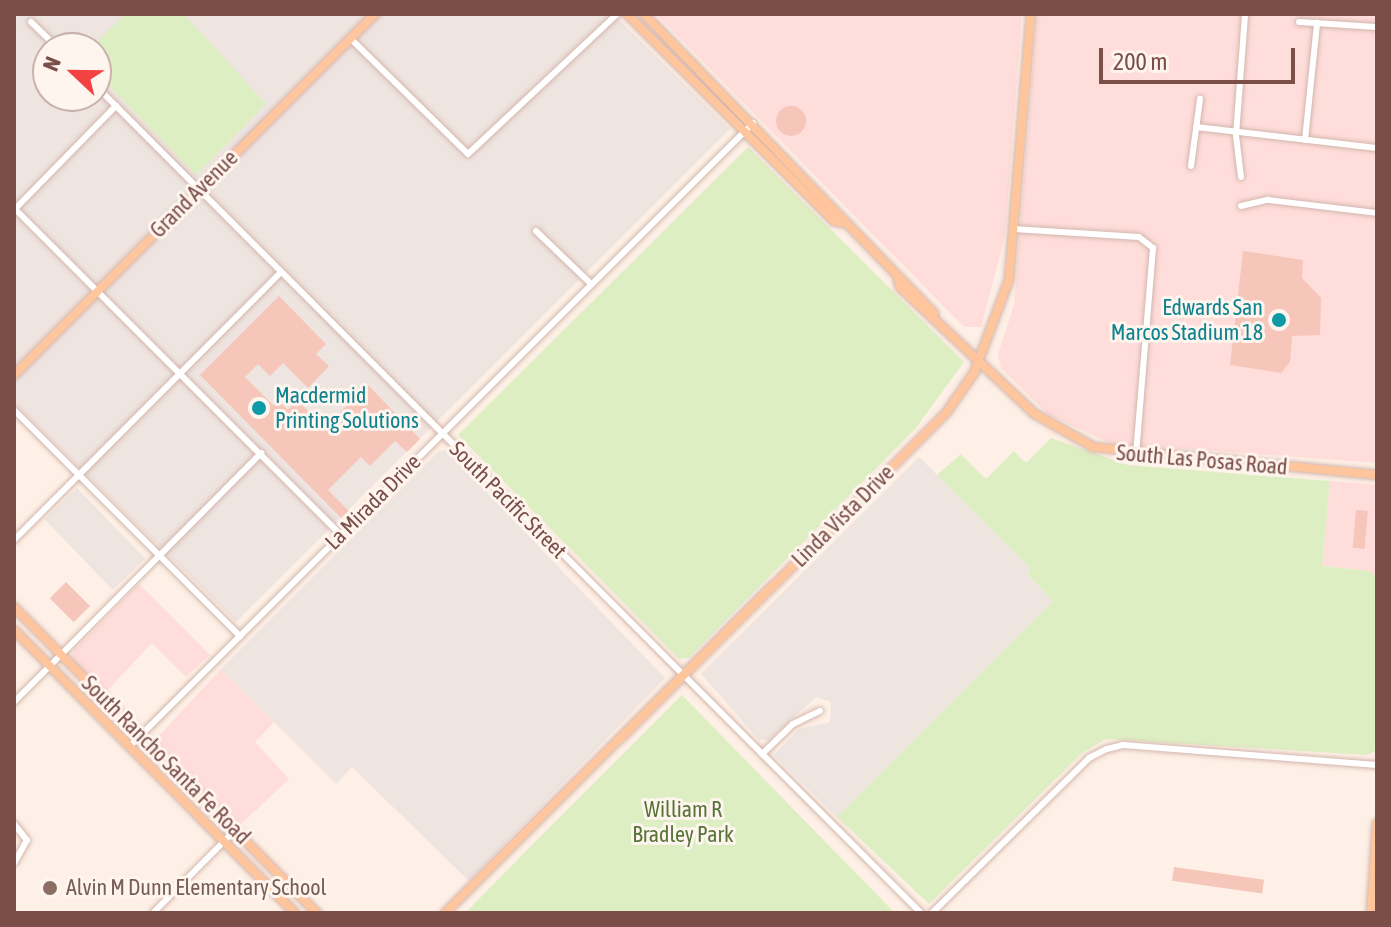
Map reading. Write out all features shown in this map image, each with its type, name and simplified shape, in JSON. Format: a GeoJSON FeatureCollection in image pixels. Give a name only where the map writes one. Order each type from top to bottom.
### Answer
{"type":"FeatureCollection","features":[{"type":"Feature","properties":{"kind":"main road","name":"Grand Avenue"},"geometry":{"type":"LineString","coordinates":[[14,375],[375,14]]}},
{"type":"Feature","properties":{"kind":"main road","name":"South Las Posas Road"},"geometry":{"type":"LineString","coordinates":[[627,14],[834,221],[845,223]]}},
{"type":"Feature","properties":{"kind":"main road","name":"South Las Posas Road"},"geometry":{"type":"LineString","coordinates":[[644,14],[753,123],[898,278],[929,302],[934,314],[1059,431],[1095,447],[1136,455],[1377,475]]}},
{"type":"Feature","properties":{"kind":"main road","name":"Linda Vista Drive"},"geometry":{"type":"LineString","coordinates":[[445,913],[946,413],[982,361],[1003,310],[1014,229],[1031,14]]}},
{"type":"Feature","properties":{"kind":"main road","name":"South Rancho Santa Fe Road"},"geometry":{"type":"LineString","coordinates":[[14,607],[317,913]]}},
{"type":"Feature","properties":{"kind":"main road","name":"South Rancho Santa Fe Road"},"geometry":{"type":"LineString","coordinates":[[14,630],[288,911]]}},
{"type":"Feature","properties":{"kind":"main road"},"geometry":{"type":"LineString","coordinates":[[1371,913],[1377,823]]}},
{"type":"Feature","properties":{"kind":"street"},"geometry":{"type":"LineString","coordinates":[[351,39],[468,154],[617,14]]}},
{"type":"Feature","properties":{"kind":"street"},"geometry":{"type":"LineString","coordinates":[[1241,177],[1236,132],[1245,14]]}},
{"type":"Feature","properties":{"kind":"street"},"geometry":{"type":"LineString","coordinates":[[31,22],[41,32]]}},
{"type":"Feature","properties":{"kind":"street"},"geometry":{"type":"LineString","coordinates":[[1299,22],[1377,27]]}},
{"type":"Feature","properties":{"kind":"street"},"geometry":{"type":"LineString","coordinates":[[1305,140],[1317,23]]}},
{"type":"Feature","properties":{"kind":"street"},"geometry":{"type":"LineString","coordinates":[[1191,166],[1200,99]]}},
{"type":"Feature","properties":{"kind":"street","name":"South Pacific Street"},"geometry":{"type":"LineString","coordinates":[[112,102],[921,913]]}},
{"type":"Feature","properties":{"kind":"street"},"geometry":{"type":"LineString","coordinates":[[116,106],[14,209],[341,535]]}},
{"type":"Feature","properties":{"kind":"street","name":"La Mirada Drive"},"geometry":{"type":"LineString","coordinates":[[130,746],[753,123]]}},
{"type":"Feature","properties":{"kind":"street"},"geometry":{"type":"LineString","coordinates":[[1196,127],[1377,148]]}},
{"type":"Feature","properties":{"kind":"street"},"geometry":{"type":"LineString","coordinates":[[1241,206],[1268,200],[1377,213]]}},
{"type":"Feature","properties":{"kind":"street"},"geometry":{"type":"LineString","coordinates":[[1014,229],[1150,243],[1136,455]]}},
{"type":"Feature","properties":{"kind":"street"},"geometry":{"type":"LineString","coordinates":[[536,231],[591,284]]}},
{"type":"Feature","properties":{"kind":"street"},"geometry":{"type":"LineString","coordinates":[[14,540],[281,272]]}},
{"type":"Feature","properties":{"kind":"street"},"geometry":{"type":"LineString","coordinates":[[14,410],[240,636]]}},
{"type":"Feature","properties":{"kind":"street"},"geometry":{"type":"LineString","coordinates":[[14,702],[261,453]]}},
{"type":"Feature","properties":{"kind":"street"},"geometry":{"type":"LineString","coordinates":[[762,754],[793,724],[820,711]]}},
{"type":"Feature","properties":{"kind":"street"},"geometry":{"type":"LineString","coordinates":[[932,913],[1089,758],[1107,749],[1123,745],[1377,765]]}},
{"type":"Feature","properties":{"kind":"street"},"geometry":{"type":"LineString","coordinates":[[14,824],[27,840],[14,863]]}},
{"type":"Feature","properties":{"kind":"street"},"geometry":{"type":"LineString","coordinates":[[153,913],[235,830]]}},
{"type":"Feature","properties":{"kind":"shaded area"},"geometry":{"type":"Polygon","coordinates":[[[14,14],[613,14],[730,129],[236,622],[14,403],[14,14]]]}},
{"type":"Feature","properties":{"kind":"shaded area"},"geometry":{"type":"Polygon","coordinates":[[[656,14],[1022,14],[1005,236],[981,327],[964,327],[656,14]]]}},
{"type":"Feature","properties":{"kind":"shaded area"},"geometry":{"type":"Polygon","coordinates":[[[1037,14],[1377,14],[1377,463],[1110,443],[1049,415],[1001,368],[998,354],[1014,305],[1037,14]]]}},
{"type":"Feature","properties":{"kind":"shaded area"},"geometry":{"type":"Polygon","coordinates":[[[446,450],[665,678],[469,881],[352,767],[336,784],[221,669],[439,451],[446,450]]]}},
{"type":"Feature","properties":{"kind":"shaded area"},"geometry":{"type":"Polygon","coordinates":[[[919,457],[1032,569],[1027,575],[1054,601],[838,818],[774,755],[799,729],[830,722],[831,702],[816,697],[769,740],[759,740],[701,674],[919,457]]]}},
{"type":"Feature","properties":{"kind":"shaded area"},"geometry":{"type":"Polygon","coordinates":[[[1330,481],[1377,485],[1377,578],[1370,571],[1322,566],[1330,481]]]}},
{"type":"Feature","properties":{"kind":"shaded area"},"geometry":{"type":"Polygon","coordinates":[[[77,488],[145,558],[113,590],[45,519],[77,488]]]}},
{"type":"Feature","properties":{"kind":"shaded area"},"geometry":{"type":"Polygon","coordinates":[[[139,584],[210,655],[186,677],[152,643],[104,694],[72,660],[73,651],[139,584]]]}},
{"type":"Feature","properties":{"kind":"shaded area"},"geometry":{"type":"Polygon","coordinates":[[[221,669],[274,722],[255,742],[289,779],[239,826],[154,741],[221,669]]]}},
{"type":"Feature","properties":{"kind":"green space"},"geometry":{"type":"Polygon","coordinates":[[[126,14],[184,14],[266,104],[196,175],[112,89],[112,32],[107,32],[126,14]]]}},
{"type":"Feature","properties":{"kind":"green space"},"geometry":{"type":"Polygon","coordinates":[[[748,147],[964,362],[915,429],[689,658],[679,659],[458,435],[748,147]]]}},
{"type":"Feature","properties":{"kind":"green space"},"geometry":{"type":"Polygon","coordinates":[[[1051,438],[1128,465],[1330,481],[1322,566],[1370,571],[1377,578],[1376,750],[1368,755],[1106,739],[1082,753],[929,904],[837,817],[1053,601],[1027,574],[1031,569],[937,475],[961,454],[986,479],[1014,451],[1026,463],[1051,438]]]}},
{"type":"Feature","properties":{"kind":"green space","name":"William R Bradley Park"},"geometry":{"type":"Polygon","coordinates":[[[682,695],[895,913],[465,913],[521,856],[682,695]]]}},
{"type":"Feature","properties":{"kind":"building"},"geometry":{"type":"Polygon","coordinates":[[[791,106],[802,110],[806,121],[802,132],[791,136],[780,132],[776,121],[780,110],[791,106]]]}},
{"type":"Feature","properties":{"kind":"building","name":"Edwards San Marcos Stadium 18"},"geometry":{"type":"Polygon","coordinates":[[[1243,251],[1303,260],[1302,278],[1321,298],[1320,335],[1292,336],[1290,362],[1281,373],[1230,365],[1243,251]]]}},
{"type":"Feature","properties":{"kind":"building","name":"Macdermid Printing Solutions"},"geometry":{"type":"Polygon","coordinates":[[[279,296],[326,344],[316,354],[329,366],[308,388],[283,363],[270,376],[258,364],[245,377],[273,405],[278,400],[288,410],[297,400],[317,420],[324,413],[331,421],[368,385],[420,439],[407,452],[395,441],[370,466],[361,457],[328,490],[349,511],[341,518],[200,375],[279,296]]]}},
{"type":"Feature","properties":{"kind":"building"},"geometry":{"type":"Polygon","coordinates":[[[1356,510],[1368,511],[1365,549],[1353,548],[1356,510]]]}},
{"type":"Feature","properties":{"kind":"building"},"geometry":{"type":"Polygon","coordinates":[[[66,582],[90,606],[74,622],[50,598],[66,582]]]}},
{"type":"Feature","properties":{"kind":"building"},"geometry":{"type":"Polygon","coordinates":[[[1174,867],[1264,880],[1262,894],[1172,881],[1174,867]]]}},
{"type":"Feature","properties":{"kind":"place","name":"Edwards San Marcos Stadium 18"},"geometry":{"type":"Point","coordinates":[1279,320]}},
{"type":"Feature","properties":{"kind":"place","name":"Macdermid Printing Solutions"},"geometry":{"type":"Point","coordinates":[259,408]}},
{"type":"Feature","properties":{"kind":"place","name":"Alvin M Dunn Elementary School"},"geometry":{"type":"Point","coordinates":[50,888]}}]}
